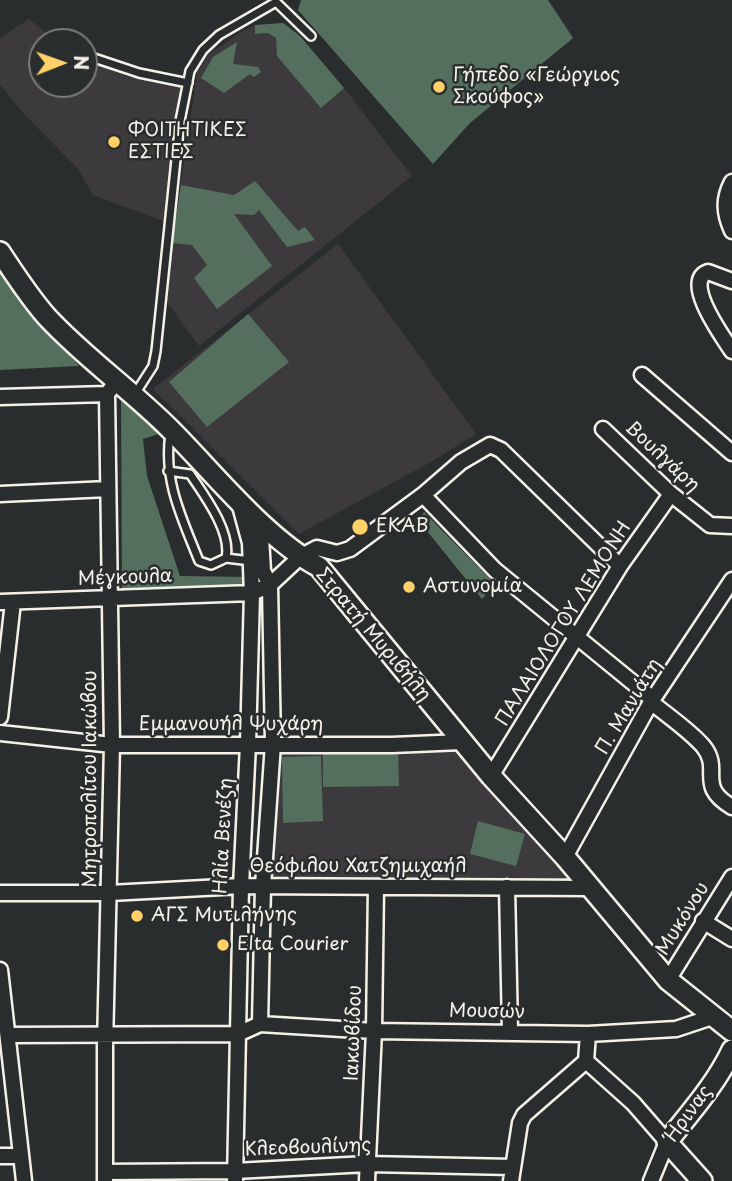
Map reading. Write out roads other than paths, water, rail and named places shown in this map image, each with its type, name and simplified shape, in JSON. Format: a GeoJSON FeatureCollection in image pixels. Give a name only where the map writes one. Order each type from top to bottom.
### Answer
{"type":"FeatureCollection","features":[{"type":"Feature","properties":{"kind":"main road","name":"Στρατή Μυριβήλη"},"geometry":{"type":"LineString","coordinates":[[0,253],[46,316],[112,388],[134,394],[234,496],[300,557],[319,567],[462,742],[565,857],[668,980],[732,1031]]}},
{"type":"Feature","properties":{"kind":"main road","name":"Ήρινας"},"geometry":{"type":"LineString","coordinates":[[667,1142],[699,1103],[732,1050]]}},
{"type":"Feature","properties":{"kind":"main road"},"geometry":{"type":"LineString","coordinates":[[667,1142],[702,1181]]}},
{"type":"Feature","properties":{"kind":"street"},"geometry":{"type":"LineString","coordinates":[[732,182],[724,205],[732,231]]}},
{"type":"Feature","properties":{"kind":"street"},"geometry":{"type":"LineString","coordinates":[[732,281],[708,272],[702,274],[699,279],[699,289],[709,314],[732,351]]}},
{"type":"Feature","properties":{"kind":"street"},"geometry":{"type":"LineString","coordinates":[[642,375],[732,453]]}},
{"type":"Feature","properties":{"kind":"street"},"geometry":{"type":"LineString","coordinates":[[0,397],[112,388]]}},
{"type":"Feature","properties":{"kind":"street","name":"Μητροπολίτου Ιακώβου"},"geometry":{"type":"LineString","coordinates":[[105,1176],[112,745],[108,489],[112,388]]}},
{"type":"Feature","properties":{"kind":"street","name":"Βουλγάρη"},"geometry":{"type":"LineString","coordinates":[[603,429],[671,494],[710,525],[732,526]]}},
{"type":"Feature","properties":{"kind":"street"},"geometry":{"type":"LineString","coordinates":[[252,593],[271,585],[300,557],[317,548],[337,553],[345,552],[423,495],[461,462],[490,445],[500,450],[620,566]]}},
{"type":"Feature","properties":{"kind":"street"},"geometry":{"type":"LineString","coordinates":[[0,494],[108,489]]}},
{"type":"Feature","properties":{"kind":"street","name":"ΠΑΛΑΙΟΛΟΓΟΥ ΛΕΜΟΝΗ"},"geometry":{"type":"LineString","coordinates":[[491,776],[620,566],[671,494]]}},
{"type":"Feature","properties":{"kind":"street"},"geometry":{"type":"LineString","coordinates":[[423,495],[495,570],[648,695],[651,702],[703,746],[709,757],[711,785],[717,797],[732,807]]}},
{"type":"Feature","properties":{"kind":"street","name":"Ηλία Βενέζη"},"geometry":{"type":"LineString","coordinates":[[234,496],[246,522],[252,593],[248,744],[240,886],[235,1176]]}},
{"type":"Feature","properties":{"kind":"street"},"geometry":{"type":"LineString","coordinates":[[8,1035],[238,1034],[260,1024],[263,886],[273,744],[271,585],[263,571],[260,520]]}},
{"type":"Feature","properties":{"kind":"street","name":"Π. Μανιάτη"},"geometry":{"type":"LineString","coordinates":[[565,857],[651,702],[732,580]]}},
{"type":"Feature","properties":{"kind":"street","name":"Μέγκουλα"},"geometry":{"type":"LineString","coordinates":[[6,602],[252,593]]}},
{"type":"Feature","properties":{"kind":"street"},"geometry":{"type":"LineString","coordinates":[[0,718],[6,602]]}},
{"type":"Feature","properties":{"kind":"street","name":"Εμμανουήλ Ψυχάρη"},"geometry":{"type":"LineString","coordinates":[[0,733],[112,745],[392,745],[462,742]]}},
{"type":"Feature","properties":{"kind":"street","name":"Μυκόνου"},"geometry":{"type":"LineString","coordinates":[[668,980],[732,877]]}},
{"type":"Feature","properties":{"kind":"street","name":"Θεόφιλου Χατζημιχαήλ"},"geometry":{"type":"LineString","coordinates":[[0,893],[110,893],[240,886],[590,888]]}},
{"type":"Feature","properties":{"kind":"street","name":"Ιακωβίδου"},"geometry":{"type":"LineString","coordinates":[[367,1181],[374,1031],[376,887]]}},
{"type":"Feature","properties":{"kind":"street"},"geometry":{"type":"LineString","coordinates":[[507,887],[510,1031]]}},
{"type":"Feature","properties":{"kind":"street"},"geometry":{"type":"LineString","coordinates":[[703,921],[732,939]]}},
{"type":"Feature","properties":{"kind":"street"},"geometry":{"type":"LineString","coordinates":[[0,971],[24,1181]]}},
{"type":"Feature","properties":{"kind":"street","name":"Μουσών"},"geometry":{"type":"LineString","coordinates":[[260,1024],[374,1031],[588,1034],[676,1029],[712,1017]]}},
{"type":"Feature","properties":{"kind":"street"},"geometry":{"type":"LineString","coordinates":[[512,1174],[520,1123],[524,1115],[586,1061],[588,1034]]}},
{"type":"Feature","properties":{"kind":"street"},"geometry":{"type":"LineString","coordinates":[[586,1061],[633,1103],[667,1142]]}},
{"type":"Feature","properties":{"kind":"street","name":"Ήρινας"},"geometry":{"type":"LineString","coordinates":[[651,1181],[667,1142]]}},
{"type":"Feature","properties":{"kind":"street"},"geometry":{"type":"LineString","coordinates":[[0,1156],[20,1156]]}},
{"type":"Feature","properties":{"kind":"street","name":"Κλεοβουλίνης"},"geometry":{"type":"LineString","coordinates":[[105,1176],[235,1176],[367,1164],[512,1174]]}},
{"type":"Feature","properties":{"kind":"lane"},"geometry":{"type":"LineString","coordinates":[[134,394],[153,366],[156,351],[180,121],[196,60],[211,41],[277,1],[311,36]]}},
{"type":"Feature","properties":{"kind":"lane"},"geometry":{"type":"LineString","coordinates":[[98,60],[139,74],[188,83]]}},
{"type":"Feature","properties":{"kind":"lane"},"geometry":{"type":"LineString","coordinates":[[171,430],[168,471],[174,497],[199,561],[211,565],[226,558],[251,561]]}},
{"type":"Feature","properties":{"kind":"lane"},"geometry":{"type":"LineString","coordinates":[[168,471],[190,474],[205,496],[221,526],[227,548],[226,558]]}},
{"type":"Feature","properties":{"kind":"place","name":"Γήπεδο «Γεώργιος Σκούφος»"},"geometry":{"type":"Point","coordinates":[439,87]}},
{"type":"Feature","properties":{"kind":"place","name":"ΦΟΙΤΗΤΙΚΕΣ ΕΣΤΙΕΣ"},"geometry":{"type":"Point","coordinates":[114,142]}},
{"type":"Feature","properties":{"kind":"place","name":"ΕΚΑΒ"},"geometry":{"type":"Point","coordinates":[360,527]}},
{"type":"Feature","properties":{"kind":"place","name":"Αστυνομία"},"geometry":{"type":"Point","coordinates":[409,587]}},
{"type":"Feature","properties":{"kind":"place","name":"ΑΓΣ Μυτιλήνης"},"geometry":{"type":"Point","coordinates":[137,916]}},
{"type":"Feature","properties":{"kind":"place","name":"Elta Courier"},"geometry":{"type":"Point","coordinates":[223,945]}}]}
